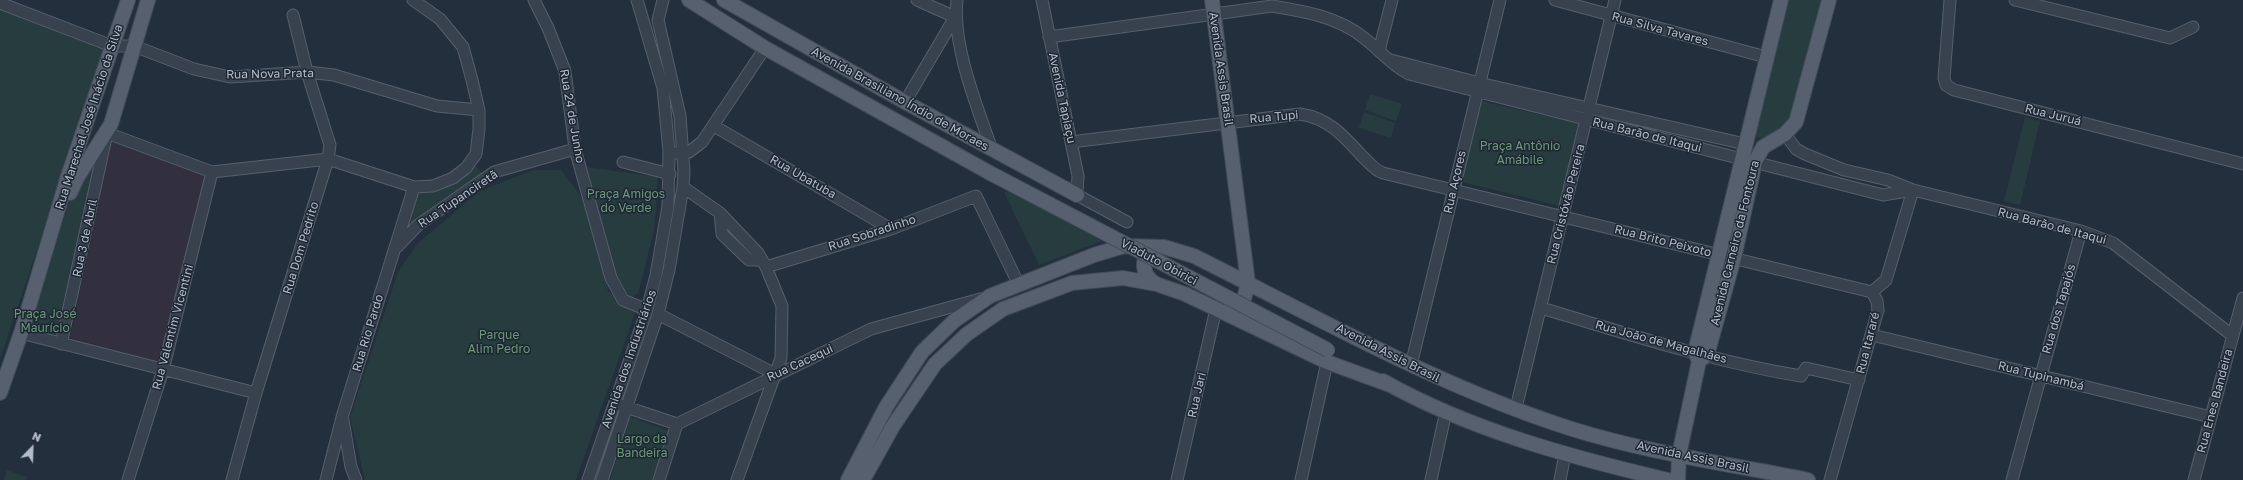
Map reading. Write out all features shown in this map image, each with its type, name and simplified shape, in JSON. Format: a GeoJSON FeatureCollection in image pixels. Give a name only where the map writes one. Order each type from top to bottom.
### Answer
{"type":"FeatureCollection","features":[{"type":"Feature","properties":{"kind":"main road","name":"Rua Marechal José Inácio da Silva"},"geometry":{"type":"LineString","coordinates":[[0,393],[21,333],[68,176],[128,0]]}},
{"type":"Feature","properties":{"kind":"main road","name":"Rua Marechal José Inácio da Silva"},"geometry":{"type":"LineString","coordinates":[[50,235],[59,222],[77,178],[107,133],[148,0]]}},
{"type":"Feature","properties":{"kind":"main road","name":"Avenida Brasiliano Índio de Moraes"},"geometry":{"type":"LineString","coordinates":[[690,0],[765,48],[990,173]]}},
{"type":"Feature","properties":{"kind":"main road","name":"Avenida Brasiliano Índio de Moraes"},"geometry":{"type":"LineString","coordinates":[[724,0],[905,102],[1077,195]]}},
{"type":"Feature","properties":{"kind":"main road","name":"Avenida Assis Brasil"},"geometry":{"type":"LineString","coordinates":[[1212,0],[1248,283],[1451,384],[1592,435],[1679,455],[1808,480]]}},
{"type":"Feature","properties":{"kind":"main road","name":"Avenida Carneiro da Fontoura"},"geometry":{"type":"LineString","coordinates":[[1700,356],[1734,258],[1748,161],[1745,144],[1781,0]]}},
{"type":"Feature","properties":{"kind":"main road","name":"Avenida Carneiro da Fontoura"},"geometry":{"type":"LineString","coordinates":[[1678,480],[1679,455],[1719,255],[1748,161],[1763,147],[1785,134],[1796,122],[1828,0]]}},
{"type":"Feature","properties":{"kind":"main road"},"geometry":{"type":"LineString","coordinates":[[68,176],[92,141],[97,136],[107,133]]}},
{"type":"Feature","properties":{"kind":"main road","name":"Viaduto Obirici"},"geometry":{"type":"LineString","coordinates":[[990,173],[1327,356]]}},
{"type":"Feature","properties":{"kind":"main road"},"geometry":{"type":"LineString","coordinates":[[848,480],[886,407],[922,352],[954,321],[990,296],[1094,255],[1124,246],[1164,247],[1194,256],[1248,283],[1248,292],[1238,305],[1227,309],[1216,309]]}},
{"type":"Feature","properties":{"kind":"main road"},"geometry":{"type":"LineString","coordinates":[[1156,284],[1147,277],[1143,265],[1145,259],[1152,250],[1164,247]]}},
{"type":"Feature","properties":{"kind":"main road","name":"Avenida Assis Brasil"},"geometry":{"type":"LineString","coordinates":[[863,480],[893,426],[935,364],[967,334],[1003,309],[1072,283],[1123,278],[1156,284],[1185,294],[1216,309],[1327,356],[1472,423],[1565,454],[1668,480]]}},
{"type":"Feature","properties":{"kind":"street"},"geometry":{"type":"LineString","coordinates":[[107,133],[212,172],[328,159],[414,187],[433,186],[453,178],[466,168],[476,154],[479,129],[479,110],[463,47],[440,19],[414,0]]}},
{"type":"Feature","properties":{"kind":"street","name":"Rua 24 de Junho"},"geometry":{"type":"LineString","coordinates":[[534,0],[548,28],[565,71],[575,149],[611,278],[623,300],[647,310]]}},
{"type":"Feature","properties":{"kind":"street","name":"Avenida dos Industriários"},"geometry":{"type":"LineString","coordinates":[[602,480],[658,314],[658,290],[668,206],[670,174],[663,88],[637,0]]}},
{"type":"Feature","properties":{"kind":"street","name":"Avenida dos Industriários"},"geometry":{"type":"LineString","coordinates":[[588,480],[647,310],[658,290],[683,187],[680,116],[658,20],[663,0]]}},
{"type":"Feature","properties":{"kind":"street"},"geometry":{"type":"LineString","coordinates":[[917,0],[955,17]]}},
{"type":"Feature","properties":{"kind":"street"},"geometry":{"type":"LineString","coordinates":[[957,0],[955,17],[969,82],[992,150]]}},
{"type":"Feature","properties":{"kind":"street","name":"Avenida Tapiaçu"},"geometry":{"type":"LineString","coordinates":[[1042,0],[1072,142],[1078,176],[1077,195]]}},
{"type":"Feature","properties":{"kind":"street"},"geometry":{"type":"LineString","coordinates":[[1383,55],[1392,0]]}},
{"type":"Feature","properties":{"kind":"street","name":"Rua Açores"},"geometry":{"type":"LineString","coordinates":[[1411,365],[1500,0]]}},
{"type":"Feature","properties":{"kind":"street","name":"Rua Silva Tavares"},"geometry":{"type":"LineString","coordinates":[[1555,0],[1766,57]]}},
{"type":"Feature","properties":{"kind":"street","name":"Rua Cristóvão Pereira"},"geometry":{"type":"LineString","coordinates":[[1516,408],[1615,0]]}},
{"type":"Feature","properties":{"kind":"street","name":"Rua Juruá"},"geometry":{"type":"LineString","coordinates":[[1950,0],[1944,78],[1946,85],[1954,90],[2243,164]]}},
{"type":"Feature","properties":{"kind":"street"},"geometry":{"type":"LineString","coordinates":[[2015,0],[2170,38],[2193,27]]}},
{"type":"Feature","properties":{"kind":"street"},"geometry":{"type":"LineString","coordinates":[[0,3],[112,46],[134,46]]}},
{"type":"Feature","properties":{"kind":"street"},"geometry":{"type":"LineString","coordinates":[[1049,37],[1272,6],[1303,10],[1344,25],[1363,37],[1383,55]]}},
{"type":"Feature","properties":{"kind":"street","name":"Rua Dom Pedrito"},"geometry":{"type":"LineString","coordinates":[[232,480],[256,393],[328,159],[330,145],[307,72],[293,16]]}},
{"type":"Feature","properties":{"kind":"street"},"geometry":{"type":"LineString","coordinates":[[905,102],[955,17]]}},
{"type":"Feature","properties":{"kind":"street","name":"Rua Nova Prata"},"geometry":{"type":"LineString","coordinates":[[134,46],[194,69],[230,77],[307,72],[334,75],[437,106],[479,110]]}},
{"type":"Feature","properties":{"kind":"street"},"geometry":{"type":"LineString","coordinates":[[669,152],[682,153],[695,148],[714,126],[765,48]]}},
{"type":"Feature","properties":{"kind":"street","name":"Rua Barão de Itaqui"},"geometry":{"type":"LineString","coordinates":[[1383,55],[1478,87],[1586,120],[1660,139],[1883,195],[1913,190]]}},
{"type":"Feature","properties":{"kind":"street","name":"Rua Barão de Itaqui"},"geometry":{"type":"LineString","coordinates":[[1478,87],[1589,109],[1745,144]]}},
{"type":"Feature","properties":{"kind":"street","name":"Rua Tupi"},"geometry":{"type":"LineString","coordinates":[[1072,142],[1300,114],[1317,118],[1336,128],[1378,171],[1454,190]]}},
{"type":"Feature","properties":{"kind":"street","name":"Rua Ubatuba"},"geometry":{"type":"LineString","coordinates":[[714,126],[891,229]]}},
{"type":"Feature","properties":{"kind":"street"},"geometry":{"type":"LineString","coordinates":[[1660,139],[1664,126]]}},
{"type":"Feature","properties":{"kind":"street","name":"Rua 3 de Abril"},"geometry":{"type":"LineString","coordinates":[[61,344],[107,133]]}},
{"type":"Feature","properties":{"kind":"street","name":"Rua Barão de Itaqui"},"geometry":{"type":"LineString","coordinates":[[1785,134],[1796,149],[1844,170],[1888,180],[1913,190],[2081,231],[2113,243],[2233,336]]}},
{"type":"Feature","properties":{"kind":"street","name":"Rua Tupanciretã"},"geometry":{"type":"LineString","coordinates":[[394,249],[418,224],[494,172],[575,149]]}},
{"type":"Feature","properties":{"kind":"street"},"geometry":{"type":"LineString","coordinates":[[623,162],[670,174]]}},
{"type":"Feature","properties":{"kind":"street","name":"Rua Valentim Vicentini"},"geometry":{"type":"LineString","coordinates":[[128,480],[163,370],[212,172]]}},
{"type":"Feature","properties":{"kind":"street"},"geometry":{"type":"LineString","coordinates":[[1883,195],[1888,180]]}},
{"type":"Feature","properties":{"kind":"street","name":"Rua Rio Pardo"},"geometry":{"type":"LineString","coordinates":[[326,480],[342,417],[414,187]]}},
{"type":"Feature","properties":{"kind":"street"},"geometry":{"type":"LineString","coordinates":[[683,187],[720,213],[764,264],[782,306],[782,351],[737,480]]}},
{"type":"Feature","properties":{"kind":"street","name":"Rua Brito Peixoto"},"geometry":{"type":"LineString","coordinates":[[1454,190],[1872,292]]}},
{"type":"Feature","properties":{"kind":"street"},"geometry":{"type":"LineString","coordinates":[[1872,292],[1886,280],[1913,190]]}},
{"type":"Feature","properties":{"kind":"street"},"geometry":{"type":"LineString","coordinates":[[1077,195],[1127,222]]}},
{"type":"Feature","properties":{"kind":"street","name":"Rua Sobradinho"},"geometry":{"type":"LineString","coordinates":[[764,264],[891,229],[976,196],[1019,285]]}},
{"type":"Feature","properties":{"kind":"street","name":"Rua dos Tapajós"},"geometry":{"type":"LineString","coordinates":[[2012,480],[2081,231]]}},
{"type":"Feature","properties":{"kind":"street","name":"Rua Itararé"},"geometry":{"type":"LineString","coordinates":[[1830,480],[1878,310],[1877,301],[1872,292]]}},
{"type":"Feature","properties":{"kind":"street","name":"Rua Cacequi"},"geometry":{"type":"LineString","coordinates":[[677,424],[775,374],[871,329],[990,296]]}},
{"type":"Feature","properties":{"kind":"street","name":"Rua Enes Bandeira"},"geometry":{"type":"LineString","coordinates":[[2194,480],[2243,298]]}},
{"type":"Feature","properties":{"kind":"street","name":"Rua João de Magalhães"},"geometry":{"type":"LineString","coordinates":[[1540,308],[1700,356],[1801,376],[1806,368],[1859,380]]}},
{"type":"Feature","properties":{"kind":"street","name":"Rua Jari"},"geometry":{"type":"LineString","coordinates":[[1177,480],[1216,309]]}},
{"type":"Feature","properties":{"kind":"street"},"geometry":{"type":"LineString","coordinates":[[658,314],[775,374]]}},
{"type":"Feature","properties":{"kind":"street"},"geometry":{"type":"LineString","coordinates":[[21,333],[256,393]]}},
{"type":"Feature","properties":{"kind":"street","name":"Rua Tupinambá"},"geometry":{"type":"LineString","coordinates":[[1872,335],[2211,417]]}},
{"type":"Feature","properties":{"kind":"street"},"geometry":{"type":"LineString","coordinates":[[1300,480],[1327,356]]}},
{"type":"Feature","properties":{"kind":"street"},"geometry":{"type":"LineString","coordinates":[[614,403],[677,424],[659,480]]}},
{"type":"Feature","properties":{"kind":"street"},"geometry":{"type":"LineString","coordinates":[[1430,480],[1446,411]]}},
{"type":"Feature","properties":{"kind":"street"},"geometry":{"type":"LineString","coordinates":[[342,417],[351,467],[356,480]]}},
{"type":"Feature","properties":{"kind":"street"},"geometry":{"type":"LineString","coordinates":[[1560,480],[1565,454]]}},
{"type":"Feature","properties":{"kind":"shaded area"},"geometry":{"type":"Polygon","coordinates":[[[112,141],[207,175],[161,362],[70,338],[112,141]]]}},
{"type":"Feature","properties":{"kind":"green space"},"geometry":{"type":"Polygon","coordinates":[[[1789,0],[1821,0],[1796,102],[1788,120],[1777,132],[1761,138],[1757,137],[1756,131],[1789,0]]]}},
{"type":"Feature","properties":{"kind":"green space"},"geometry":{"type":"Polygon","coordinates":[[[0,8],[105,49],[0,359],[0,8]]]}},
{"type":"Feature","properties":{"kind":"green space"},"geometry":{"type":"Polygon","coordinates":[[[1370,94],[1402,104],[1396,121],[1365,110],[1370,94]]]}},
{"type":"Feature","properties":{"kind":"green space","name":"Praça Antônio Amábile"},"geometry":{"type":"Polygon","coordinates":[[[1481,101],[1580,124],[1560,206],[1461,182],[1481,101]]]}},
{"type":"Feature","properties":{"kind":"green space"},"geometry":{"type":"Polygon","coordinates":[[[1364,112],[1395,123],[1391,138],[1359,128],[1364,112]]]}},
{"type":"Feature","properties":{"kind":"green space"},"geometry":{"type":"Polygon","coordinates":[[[2025,117],[2040,121],[2020,205],[2004,201],[2025,117]]]}},
{"type":"Feature","properties":{"kind":"green space"},"geometry":{"type":"Polygon","coordinates":[[[473,161],[475,166],[483,173],[418,217],[407,229],[418,192],[436,190],[473,161]]]}},
{"type":"Feature","properties":{"kind":"green space","name":"Praça José Maurício"},"geometry":{"type":"Polygon","coordinates":[[[94,167],[55,339],[28,332],[74,187],[94,167]]]}},
{"type":"Feature","properties":{"kind":"green space","name":"Praça Amigos do Verde"},"geometry":{"type":"Polygon","coordinates":[[[587,167],[658,177],[654,231],[638,294],[631,298],[618,283],[587,167]]]}},
{"type":"Feature","properties":{"kind":"green space","name":"Parque Alim Pedro"},"geometry":{"type":"Polygon","coordinates":[[[533,170],[561,170],[587,204],[608,291],[635,313],[576,480],[365,480],[350,417],[398,272],[418,243],[480,191],[533,170]]]}},
{"type":"Feature","properties":{"kind":"green space"},"geometry":{"type":"Polygon","coordinates":[[[1011,191],[1102,241],[1039,265],[1004,192],[1011,191]]]}},
{"type":"Feature","properties":{"kind":"green space","name":"Largo da Bandeira"},"geometry":{"type":"Polygon","coordinates":[[[630,417],[669,431],[652,480],[610,480],[630,417]]]}},
{"type":"Feature","properties":{"kind":"green space"},"geometry":{"type":"Polygon","coordinates":[[[7,470],[27,477],[26,480],[4,480],[7,470]]]}}]}
